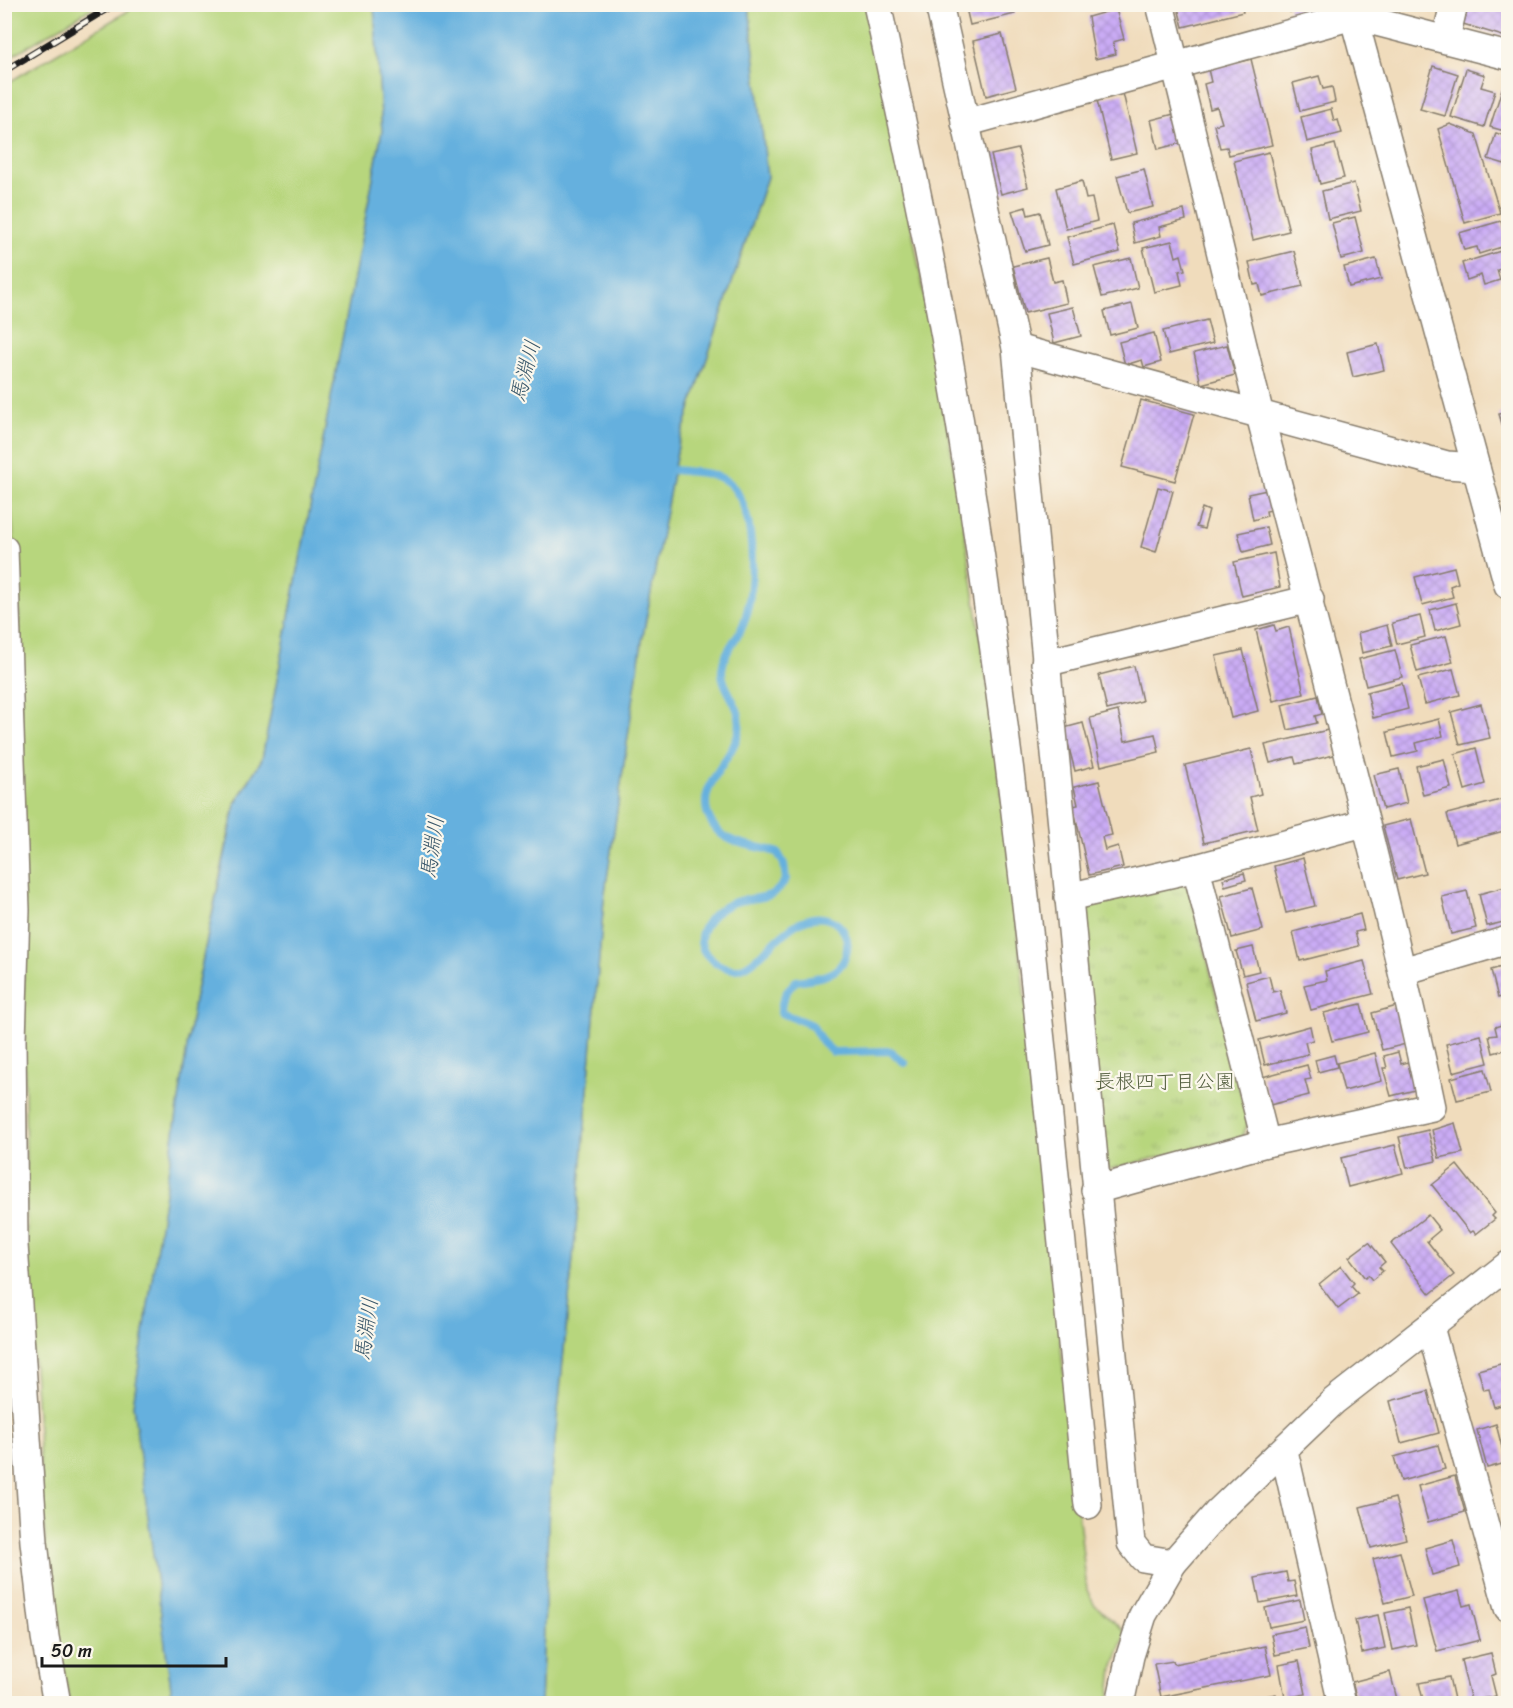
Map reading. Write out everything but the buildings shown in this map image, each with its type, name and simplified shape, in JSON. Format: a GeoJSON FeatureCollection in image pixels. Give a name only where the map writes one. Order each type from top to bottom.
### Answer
{"type":"FeatureCollection","features":[{"type":"Feature","properties":{"kind":"street"},"geometry":{"type":"LineString","coordinates":[[877,4],[924,223],[960,424],[1015,812],[1088,1505]]}},
{"type":"Feature","properties":{"kind":"street"},"geometry":{"type":"LineString","coordinates":[[939,4],[1016,348],[1095,1190],[1131,1543],[1143,1558],[1173,1563]]}},
{"type":"Feature","properties":{"kind":"street"},"geometry":{"type":"LineString","coordinates":[[1095,1190],[1266,1143],[1432,1107],[1403,971],[1364,823],[1310,599],[1261,416],[1160,4]]}},
{"type":"Feature","properties":{"kind":"street"},"geometry":{"type":"LineString","coordinates":[[1446,38],[1454,4]]}},
{"type":"Feature","properties":{"kind":"street"},"geometry":{"type":"LineString","coordinates":[[965,123],[1175,64],[1351,10],[1509,56]]}},
{"type":"Feature","properties":{"kind":"street"},"geometry":{"type":"LineString","coordinates":[[1351,10],[1509,585]]}},
{"type":"Feature","properties":{"kind":"street"},"geometry":{"type":"LineString","coordinates":[[1016,348],[1447,465],[1476,467]]}},
{"type":"Feature","properties":{"kind":"street"},"geometry":{"type":"LineString","coordinates":[[4,549],[16,910],[12,1040],[14,1245],[34,1542],[57,1704]]}},
{"type":"Feature","properties":{"kind":"street"},"geometry":{"type":"LineString","coordinates":[[1045,663],[1310,599]]}},
{"type":"Feature","properties":{"kind":"street"},"geometry":{"type":"LineString","coordinates":[[1068,897],[1196,868],[1364,823]]}},
{"type":"Feature","properties":{"kind":"street"},"geometry":{"type":"LineString","coordinates":[[1196,868],[1266,1143]]}},
{"type":"Feature","properties":{"kind":"street"},"geometry":{"type":"LineString","coordinates":[[1403,971],[1509,940]]}},
{"type":"Feature","properties":{"kind":"street"},"geometry":{"type":"LineString","coordinates":[[1120,1704],[1130,1656],[1143,1615],[1173,1563],[1218,1512],[1335,1401],[1509,1265]]}},
{"type":"Feature","properties":{"kind":"street"},"geometry":{"type":"LineString","coordinates":[[1430,1327],[1509,1608]]}},
{"type":"Feature","properties":{"kind":"street"},"geometry":{"type":"LineString","coordinates":[[1284,1451],[1342,1704]]}},
{"type":"Feature","properties":{"kind":"green space"},"geometry":{"type":"Polygon","coordinates":[[[5,4],[97,4],[97,5],[5,60],[5,4]]]}},
{"type":"Feature","properties":{"kind":"green space"},"geometry":{"type":"Polygon","coordinates":[[[138,5],[374,5],[382,131],[262,759],[235,803],[194,1001],[133,1405],[173,1703],[69,1703],[46,1555],[27,1257],[19,596],[4,430],[4,85],[138,5]]]}},
{"type":"Feature","properties":{"kind":"green space"},"geometry":{"type":"Polygon","coordinates":[[[749,5],[868,5],[909,210],[946,416],[993,726],[1017,925],[1087,1590],[1094,1604],[1126,1633],[1113,1669],[1109,1703],[541,1704],[549,1502],[579,1197],[604,899],[642,641],[678,446],[767,177],[749,5]]]}},
{"type":"Feature","properties":{"kind":"green space","name":"長根四丁目公園"},"geometry":{"type":"Polygon","coordinates":[[[1179,881],[1190,890],[1248,1123],[1242,1137],[1110,1169],[1102,1163],[1077,915],[1085,902],[1179,881]]]}},
{"type":"Feature","properties":{"kind":"water","name":"馬淵川"},"geometry":{"type":"Polygon","coordinates":[[[374,5],[749,5],[767,177],[678,446],[642,641],[604,899],[579,1197],[549,1502],[541,1703],[173,1703],[133,1405],[194,1001],[236,803],[262,759],[382,131],[374,5]]]}},
{"type":"Feature","properties":{"kind":"waterway"},"geometry":{"type":"LineString","coordinates":[[673,470],[705,473],[723,479],[735,489],[749,525],[752,569],[747,610],[743,625],[728,652],[722,670],[725,684],[738,713],[739,730],[729,754],[709,788],[706,800],[707,812],[713,825],[726,837],[778,853],[784,864],[786,879],[773,894],[735,902],[715,913],[704,927],[701,942],[703,950],[722,966],[733,969],[743,967],[754,961],[787,930],[800,922],[814,918],[833,921],[842,929],[846,937],[848,947],[844,960],[829,974],[796,981],[785,996],[781,1013],[812,1025],[822,1042],[833,1052],[890,1051],[905,1063]]}},
{"type":"Feature","properties":{"kind":"railway"},"geometry":{"type":"LineString","coordinates":[[4,71],[115,4]]}}]}
